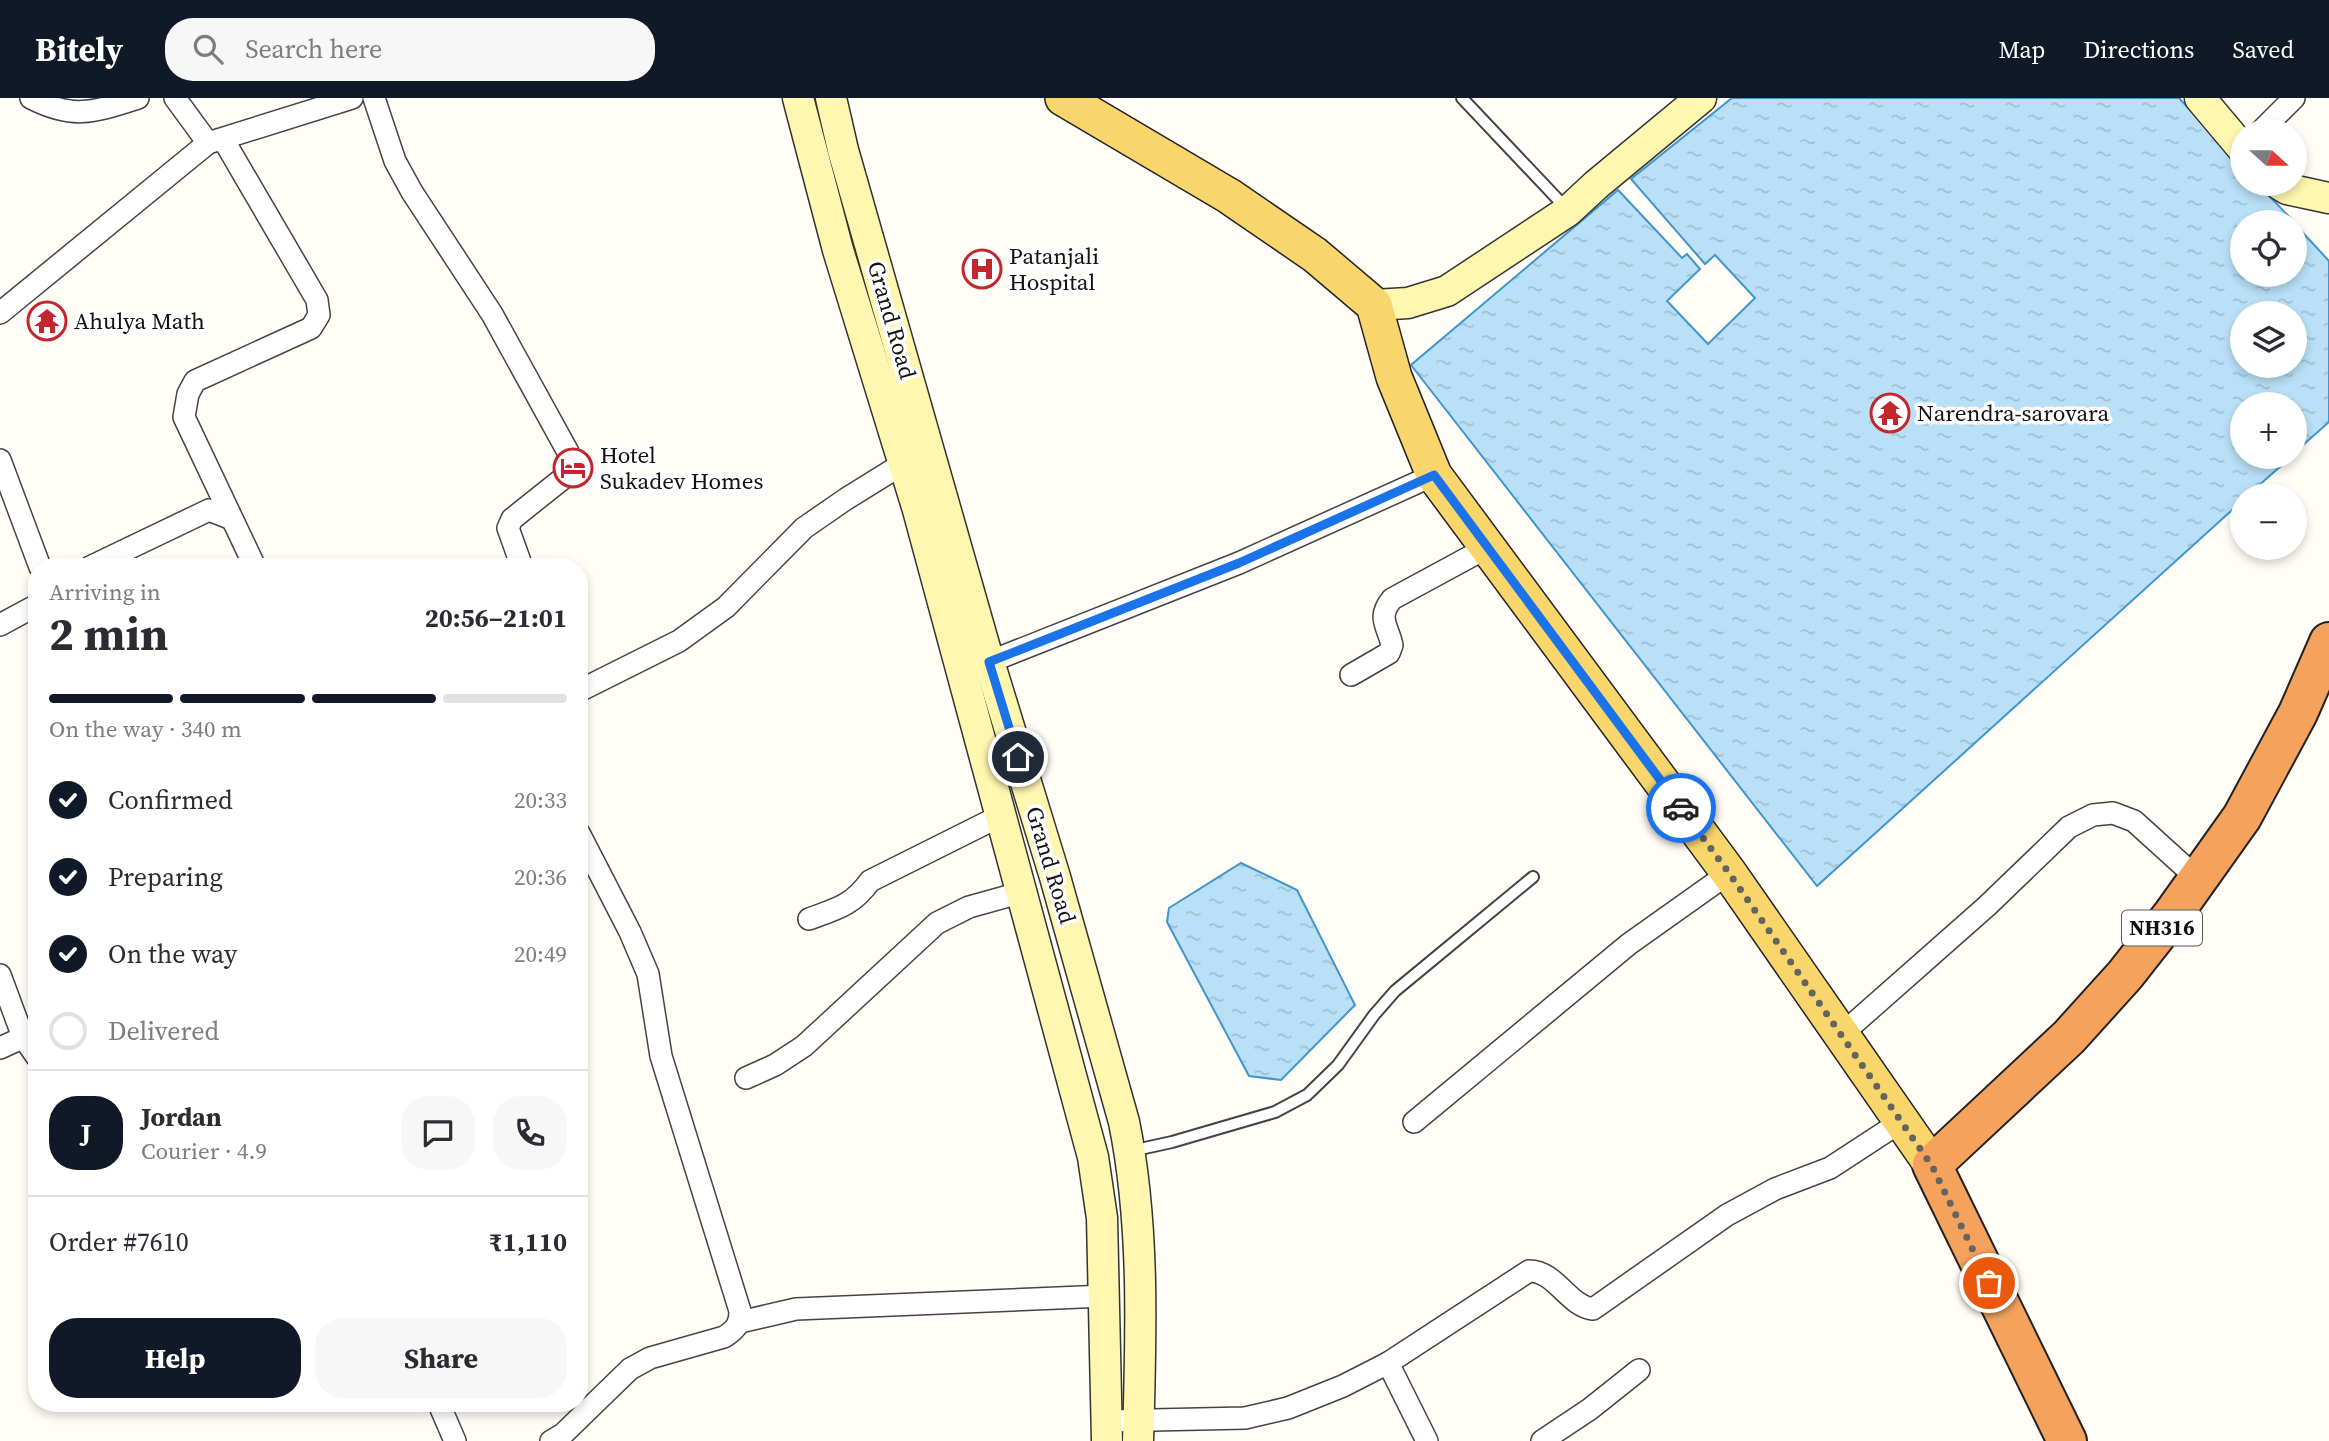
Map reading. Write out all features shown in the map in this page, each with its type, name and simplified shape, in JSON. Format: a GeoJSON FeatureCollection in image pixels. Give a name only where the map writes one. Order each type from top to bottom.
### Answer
{"type":"FeatureCollection","features":[{"type":"Feature","properties":{"kind":"highway","name":"NH316"},"geometry":{"type":"LineString","coordinates":[[1932,1166],[2069,1037],[2125,975],[2198,879],[2242,817],[2298,713],[2329,642]]}},
{"type":"Feature","properties":{"kind":"highway"},"geometry":{"type":"LineString","coordinates":[[1932,1166],[2067,1441]]}},
{"type":"Feature","properties":{"kind":"main road","name":"Grand Road"},"geometry":{"type":"LineString","coordinates":[[798,98],[838,250],[904,463],[1093,1157],[1102,1218],[1107,1431]]}},
{"type":"Feature","properties":{"kind":"main road","name":"Grand Road"},"geometry":{"type":"LineString","coordinates":[[831,98],[842,150],[989,662],[1059,890],[1107,1057],[1130,1151],[1136,1210],[1140,1334],[1138,1431]]}},
{"type":"Feature","properties":{"kind":"main road"},"geometry":{"type":"LineString","coordinates":[[1063,98],[1230,196],[1315,254],[1374,305],[1394,377],[1434,475],[1729,873],[1932,1166]]}},
{"type":"Feature","properties":{"kind":"main road"},"geometry":{"type":"LineString","coordinates":[[1374,305],[1408,303],[1447,292],[1568,211],[1701,98]]}},
{"type":"Feature","properties":{"kind":"main road"},"geometry":{"type":"LineString","coordinates":[[2200,98],[2230,134]]}},
{"type":"Feature","properties":{"kind":"main road"},"geometry":{"type":"LineString","coordinates":[[2307,193],[2329,198]]}},
{"type":"Feature","properties":{"kind":"street"},"geometry":{"type":"LineString","coordinates":[[31,98],[51,108],[77,113],[101,110],[138,98]]}},
{"type":"Feature","properties":{"kind":"street"},"geometry":{"type":"LineString","coordinates":[[175,98],[216,141],[317,300],[319,315],[310,328],[195,381],[188,394],[184,417],[251,558]]}},
{"type":"Feature","properties":{"kind":"street"},"geometry":{"type":"LineString","coordinates":[[0,313],[216,141],[352,98]]}},
{"type":"Feature","properties":{"kind":"street"},"geometry":{"type":"LineString","coordinates":[[374,98],[395,161],[412,192],[492,314],[568,452],[570,465],[566,476],[512,519],[508,528],[519,558]]}},
{"type":"Feature","properties":{"kind":"street"},"geometry":{"type":"LineString","coordinates":[[2273,119],[2294,98]]}},
{"type":"Feature","properties":{"kind":"street"},"geometry":{"type":"LineString","coordinates":[[0,460],[37,558]]}},
{"type":"Feature","properties":{"kind":"street"},"geometry":{"type":"LineString","coordinates":[[588,686],[679,641],[726,607],[804,528],[904,463]]}},
{"type":"Feature","properties":{"kind":"street"},"geometry":{"type":"LineString","coordinates":[[989,662],[1239,563],[1434,475]]}},
{"type":"Feature","properties":{"kind":"street"},"geometry":{"type":"LineString","coordinates":[[109,558],[209,510],[232,519]]}},
{"type":"Feature","properties":{"kind":"street"},"geometry":{"type":"LineString","coordinates":[[1351,675],[1389,653],[1392,645],[1384,622],[1384,610],[1392,599],[1488,547]]}},
{"type":"Feature","properties":{"kind":"street"},"geometry":{"type":"LineString","coordinates":[[0,625],[28,610]]}},
{"type":"Feature","properties":{"kind":"street"},"geometry":{"type":"LineString","coordinates":[[1842,1034],[1987,906],[2069,827],[2093,815],[2113,813],[2134,821],[2198,879]]}},
{"type":"Feature","properties":{"kind":"street"},"geometry":{"type":"LineString","coordinates":[[809,919],[848,905],[870,881],[1002,815]]}},
{"type":"Feature","properties":{"kind":"street"},"geometry":{"type":"LineString","coordinates":[[588,850],[630,932],[648,974],[660,1056],[740,1311],[740,1322],[734,1331],[723,1337],[650,1358],[630,1369],[588,1410]]}},
{"type":"Feature","properties":{"kind":"street"},"geometry":{"type":"LineString","coordinates":[[1414,1122],[1629,944],[1729,873]]}},
{"type":"Feature","properties":{"kind":"street"},"geometry":{"type":"LineString","coordinates":[[746,1078],[775,1065],[804,1046],[937,923],[969,907],[1023,892]]}},
{"type":"Feature","properties":{"kind":"street"},"geometry":{"type":"LineString","coordinates":[[0,975],[28,1030]]}},
{"type":"Feature","properties":{"kind":"street"},"geometry":{"type":"LineString","coordinates":[[0,1048],[28,1035]]}},
{"type":"Feature","properties":{"kind":"street"},"geometry":{"type":"LineString","coordinates":[[1107,1431],[1138,1431],[1245,1418],[1288,1408],[1343,1386],[1388,1363],[1529,1271],[1544,1274],[1580,1304],[1593,1309],[1727,1215],[1775,1189],[1830,1168],[1902,1121]]}},
{"type":"Feature","properties":{"kind":"street"},"geometry":{"type":"LineString","coordinates":[[740,1322],[796,1309],[1105,1296]]}},
{"type":"Feature","properties":{"kind":"street"},"geometry":{"type":"LineString","coordinates":[[1388,1363],[1427,1441]]}},
{"type":"Feature","properties":{"kind":"street"},"geometry":{"type":"LineString","coordinates":[[1542,1441],[1590,1409],[1639,1370]]}},
{"type":"Feature","properties":{"kind":"street"},"geometry":{"type":"LineString","coordinates":[[442,1412],[455,1441]]}},
{"type":"Feature","properties":{"kind":"street"},"geometry":{"type":"LineString","coordinates":[[551,1441],[586,1412]]}},
{"type":"Feature","properties":{"kind":"lane"},"geometry":{"type":"LineString","coordinates":[[1462,98],[1568,211]]}},
{"type":"Feature","properties":{"kind":"lane"},"geometry":{"type":"LineString","coordinates":[[1130,1151],[1172,1142],[1275,1112],[1307,1095],[1338,1065],[1395,991],[1533,877]]}},
{"type":"Feature","properties":{"kind":"water"},"geometry":{"type":"Polygon","coordinates":[[[1732,98],[2179,98],[2230,153],[2230,196],[2269,196],[2283,210],[2230,210],[2230,287],[2307,287],[2307,237],[2329,261],[2329,422],[2307,441],[2307,392],[2230,392],[2230,469],[2277,469],[2262,483],[2230,483],[2230,512],[1817,886],[1411,365],[1618,190],[1682,258],[1687,254],[1700,269],[1667,301],[1708,344],[1755,298],[1715,255],[1705,264],[1631,179],[1732,98]]]}},
{"type":"Feature","properties":{"kind":"water"},"geometry":{"type":"Polygon","coordinates":[[[1241,863],[1297,890],[1355,1005],[1281,1080],[1249,1076],[1167,922],[1169,908],[1241,863]]]}},
{"type":"Feature","properties":{"kind":"way so far"},"geometry":{"type":"LineString","coordinates":[[1681,808],[1932,1166],[1989,1283]]}},
{"type":"Feature","properties":{"kind":"place","name":"Patanjali Hospital"},"geometry":{"type":"Point","coordinates":[982,269]}},
{"type":"Feature","properties":{"kind":"place","name":"Ahulya Math"},"geometry":{"type":"Point","coordinates":[47,321]}},
{"type":"Feature","properties":{"kind":"place","name":"Narendra-sarovara"},"geometry":{"type":"Point","coordinates":[1890,413]}},
{"type":"Feature","properties":{"kind":"place","name":"Hotel Sukadev Homes"},"geometry":{"type":"Point","coordinates":[573,468]}},
{"type":"Feature","properties":{"kind":"route"},"geometry":{"type":"LineString","coordinates":[[1018,757],[989,662],[1239,563],[1434,475],[1681,808]]}}]}
